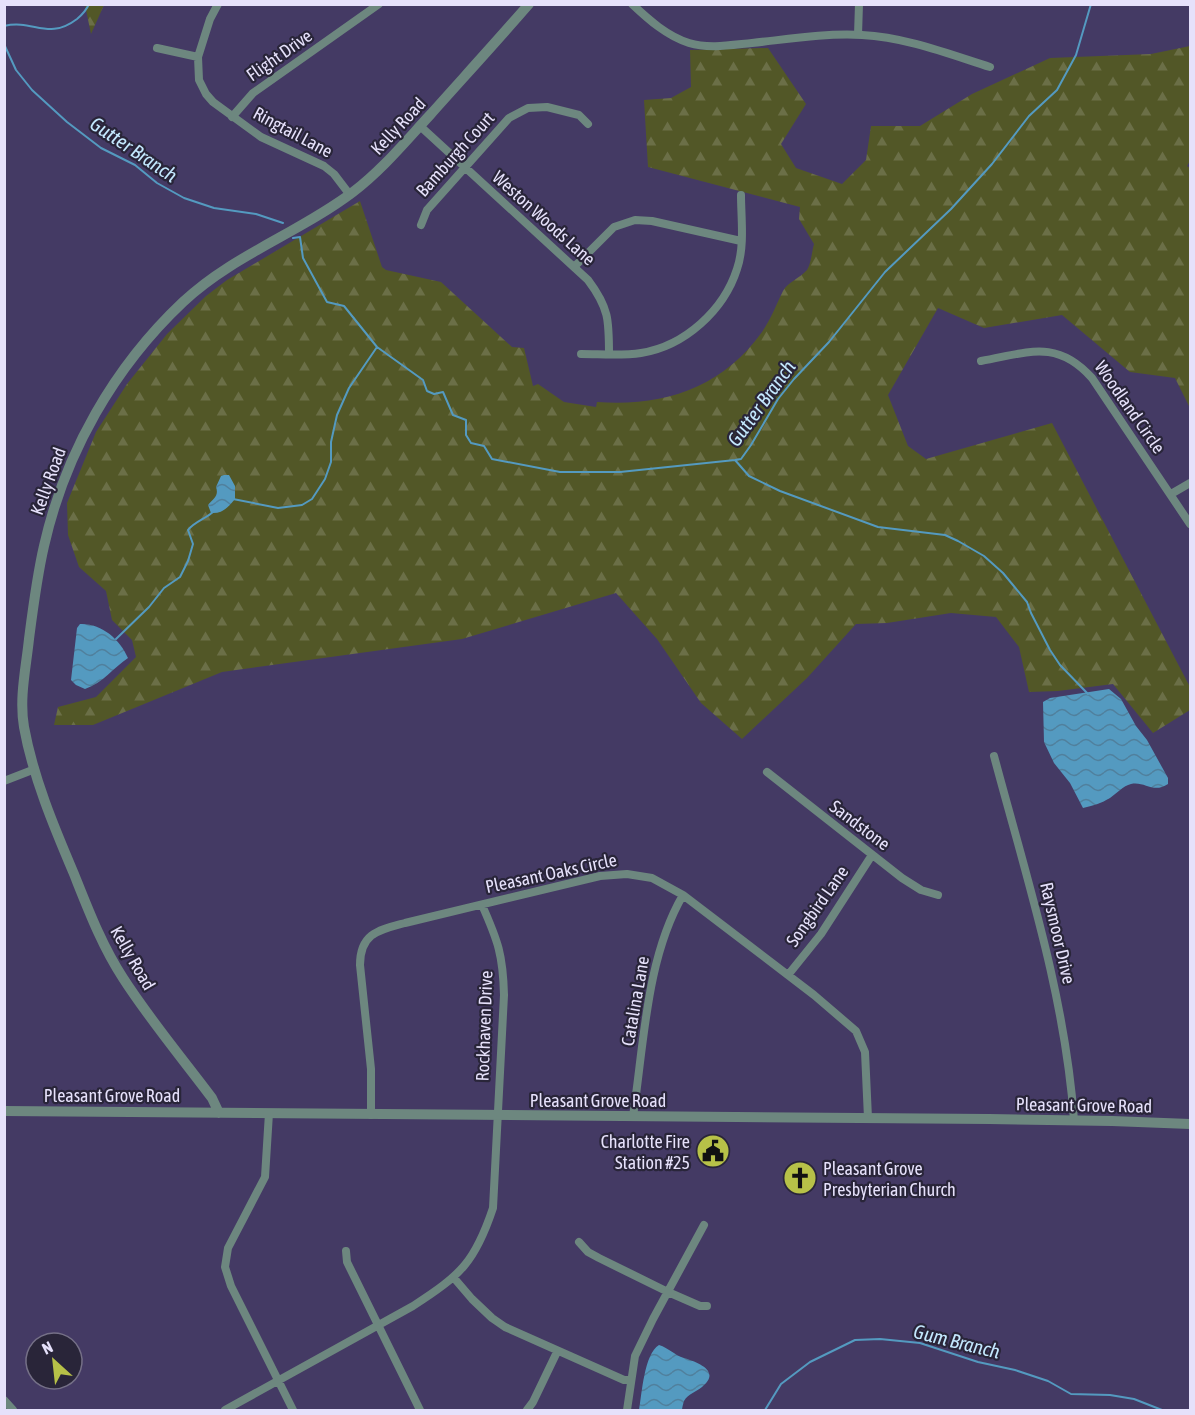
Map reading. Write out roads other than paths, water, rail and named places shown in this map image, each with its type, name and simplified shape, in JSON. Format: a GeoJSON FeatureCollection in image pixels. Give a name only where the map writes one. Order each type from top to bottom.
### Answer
{"type":"FeatureCollection","features":[{"type":"Feature","properties":{"kind":"street","name":"Ringtail Lane"},"geometry":{"type":"LineString","coordinates":[[218,4],[210,18],[198,57],[200,80],[206,94],[232,117],[261,137],[324,166],[334,174],[350,195]]}},
{"type":"Feature","properties":{"kind":"street","name":"Flight Drive"},"geometry":{"type":"LineString","coordinates":[[232,117],[253,93],[380,4]]}},
{"type":"Feature","properties":{"kind":"street","name":"Kelly Road"},"geometry":{"type":"LineString","coordinates":[[219,1113],[212,1098],[139,1002],[109,954],[59,839],[35,769],[24,728],[22,708],[38,574],[44,546],[61,491],[83,435],[94,414],[167,318],[200,288],[250,253],[350,195],[382,167],[529,4]]}},
{"type":"Feature","properties":{"kind":"street"},"geometry":{"type":"LineString","coordinates":[[632,4],[656,26],[669,34],[700,45],[731,45],[815,36],[858,35],[902,41],[990,67]]}},
{"type":"Feature","properties":{"kind":"street"},"geometry":{"type":"LineString","coordinates":[[858,35],[859,4]]}},
{"type":"Feature","properties":{"kind":"street"},"geometry":{"type":"LineString","coordinates":[[157,48],[198,57]]}},
{"type":"Feature","properties":{"kind":"street","name":"Bamburgh Court"},"geometry":{"type":"LineString","coordinates":[[421,225],[427,210],[510,118],[528,108],[547,107],[579,115],[588,124]]}},
{"type":"Feature","properties":{"kind":"street","name":"Weston Woods Lane"},"geometry":{"type":"LineString","coordinates":[[420,126],[588,280],[602,298],[609,323],[609,354]]}},
{"type":"Feature","properties":{"kind":"street"},"geometry":{"type":"LineString","coordinates":[[581,354],[641,353],[669,345],[697,328],[722,302],[737,268],[741,241],[741,195]]}},
{"type":"Feature","properties":{"kind":"street"},"geometry":{"type":"LineString","coordinates":[[574,267],[614,227],[635,220],[652,220],[741,241]]}},
{"type":"Feature","properties":{"kind":"street","name":"Woodland Circle"},"geometry":{"type":"LineString","coordinates":[[981,361],[1045,351],[1057,352],[1073,360],[1092,378],[1191,524]]}},
{"type":"Feature","properties":{"kind":"street"},"geometry":{"type":"LineString","coordinates":[[1171,494],[1191,483]]}},
{"type":"Feature","properties":{"kind":"street","name":"Raysmoor Drive"},"geometry":{"type":"LineString","coordinates":[[994,756],[1044,936],[1064,1043],[1074,1120]]}},
{"type":"Feature","properties":{"kind":"street"},"geometry":{"type":"LineString","coordinates":[[4,781],[35,769]]}},
{"type":"Feature","properties":{"kind":"street","name":"Sandstone"},"geometry":{"type":"LineString","coordinates":[[767,772],[911,884],[938,895]]}},
{"type":"Feature","properties":{"kind":"street","name":"Songbird Lane"},"geometry":{"type":"LineString","coordinates":[[788,975],[820,934],[872,855]]}},
{"type":"Feature","properties":{"kind":"street","name":"Pleasant Oaks Circle"},"geometry":{"type":"LineString","coordinates":[[371,1114],[371,1069],[360,965],[360,953],[370,936],[382,930],[482,904],[581,880],[617,874],[652,878],[683,896],[841,1016],[861,1039],[866,1065],[868,1118]]}},
{"type":"Feature","properties":{"kind":"street","name":"Catalina Lane"},"geometry":{"type":"LineString","coordinates":[[633,1116],[657,963],[669,926],[683,896]]}},
{"type":"Feature","properties":{"kind":"street","name":"Rockhaven Drive"},"geometry":{"type":"LineString","coordinates":[[225,1410],[413,1306],[454,1278],[474,1253],[486,1231],[493,1208],[503,972],[499,945],[482,904]]}},
{"type":"Feature","properties":{"kind":"street","name":"Pleasant Grove Road"},"geometry":{"type":"LineString","coordinates":[[4,1111],[1074,1120],[1191,1124]]}},
{"type":"Feature","properties":{"kind":"street"},"geometry":{"type":"LineString","coordinates":[[269,1113],[265,1177],[236,1230],[228,1248],[225,1267],[231,1286],[293,1410]]}},
{"type":"Feature","properties":{"kind":"street"},"geometry":{"type":"LineString","coordinates":[[627,1410],[635,1356],[704,1225]]}},
{"type":"Feature","properties":{"kind":"street"},"geometry":{"type":"LineString","coordinates":[[579,1242],[588,1252],[668,1292],[700,1306],[707,1306]]}},
{"type":"Feature","properties":{"kind":"street"},"geometry":{"type":"LineString","coordinates":[[346,1251],[347,1262],[420,1410]]}},
{"type":"Feature","properties":{"kind":"street"},"geometry":{"type":"LineString","coordinates":[[454,1278],[492,1318],[505,1327],[557,1352],[624,1380],[631,1380]]}},
{"type":"Feature","properties":{"kind":"street"},"geometry":{"type":"LineString","coordinates":[[527,1410],[557,1352]]}},
{"type":"Feature","properties":{"kind":"street"},"geometry":{"type":"LineString","coordinates":[[4,1400],[13,1410]]}},
{"type":"Feature","properties":{"kind":"water"},"geometry":{"type":"Polygon","coordinates":[[[229,475],[235,486],[235,499],[222,511],[211,513],[208,505],[215,497],[216,487],[221,476],[229,475]]]}},
{"type":"Feature","properties":{"kind":"water"},"geometry":{"type":"Polygon","coordinates":[[[80,624],[102,629],[115,639],[128,658],[103,679],[85,689],[71,680],[77,628],[80,624]]]}},
{"type":"Feature","properties":{"kind":"water"},"geometry":{"type":"Polygon","coordinates":[[[1109,689],[1121,699],[1147,740],[1168,778],[1168,784],[1153,788],[1131,784],[1107,800],[1083,808],[1070,783],[1054,763],[1044,742],[1043,702],[1050,698],[1109,689]]]}},
{"type":"Feature","properties":{"kind":"water"},"geometry":{"type":"Polygon","coordinates":[[[659,1345],[680,1357],[701,1365],[709,1372],[708,1381],[684,1401],[682,1410],[639,1410],[647,1365],[659,1345]]]}},
{"type":"Feature","properties":{"kind":"waterway"},"geometry":{"type":"LineString","coordinates":[[4,26],[58,28],[77,19],[89,4]]}},
{"type":"Feature","properties":{"kind":"waterway","name":"Gutter Branch"},"geometry":{"type":"LineString","coordinates":[[293,238],[300,237],[303,258],[327,302],[344,306],[377,347],[423,380],[427,391],[434,394],[443,392],[453,415],[466,420],[466,435],[471,443],[484,446],[492,459],[560,472],[620,472],[741,459],[778,399],[829,342],[885,272],[951,209],[992,164],[1029,116],[1057,90],[1076,55],[1091,4]]}},
{"type":"Feature","properties":{"kind":"waterway","name":"Gutter Branch"},"geometry":{"type":"LineString","coordinates":[[4,44],[16,70],[32,90],[67,122],[101,148],[135,165],[157,183],[184,198],[214,208],[256,214],[283,223]]}},
{"type":"Feature","properties":{"kind":"waterway"},"geometry":{"type":"LineString","coordinates":[[233,499],[278,508],[302,505],[312,499],[325,479],[331,462],[331,442],[337,415],[349,388],[377,347]]}},
{"type":"Feature","properties":{"kind":"waterway"},"geometry":{"type":"LineString","coordinates":[[735,460],[749,476],[780,491],[878,527],[945,535],[984,556],[1003,573],[1027,602],[1050,650],[1060,665],[1088,694]]}},
{"type":"Feature","properties":{"kind":"waterway"},"geometry":{"type":"LineString","coordinates":[[116,639],[149,607],[164,588],[180,577],[193,544],[188,530],[213,512]]}},
{"type":"Feature","properties":{"kind":"waterway","name":"Gum Branch"},"geometry":{"type":"LineString","coordinates":[[765,1410],[781,1384],[810,1362],[855,1340],[880,1339],[920,1343],[978,1362],[1015,1370],[1048,1381],[1071,1394],[1110,1395],[1134,1399],[1162,1410]]}},
{"type":"Feature","properties":{"kind":"place","name":"Charlotte Fire Station #25"},"geometry":{"type":"Point","coordinates":[713,1151]}},
{"type":"Feature","properties":{"kind":"place","name":"Pleasant Grove Presbyterian Church"},"geometry":{"type":"Point","coordinates":[800,1178]}}]}
